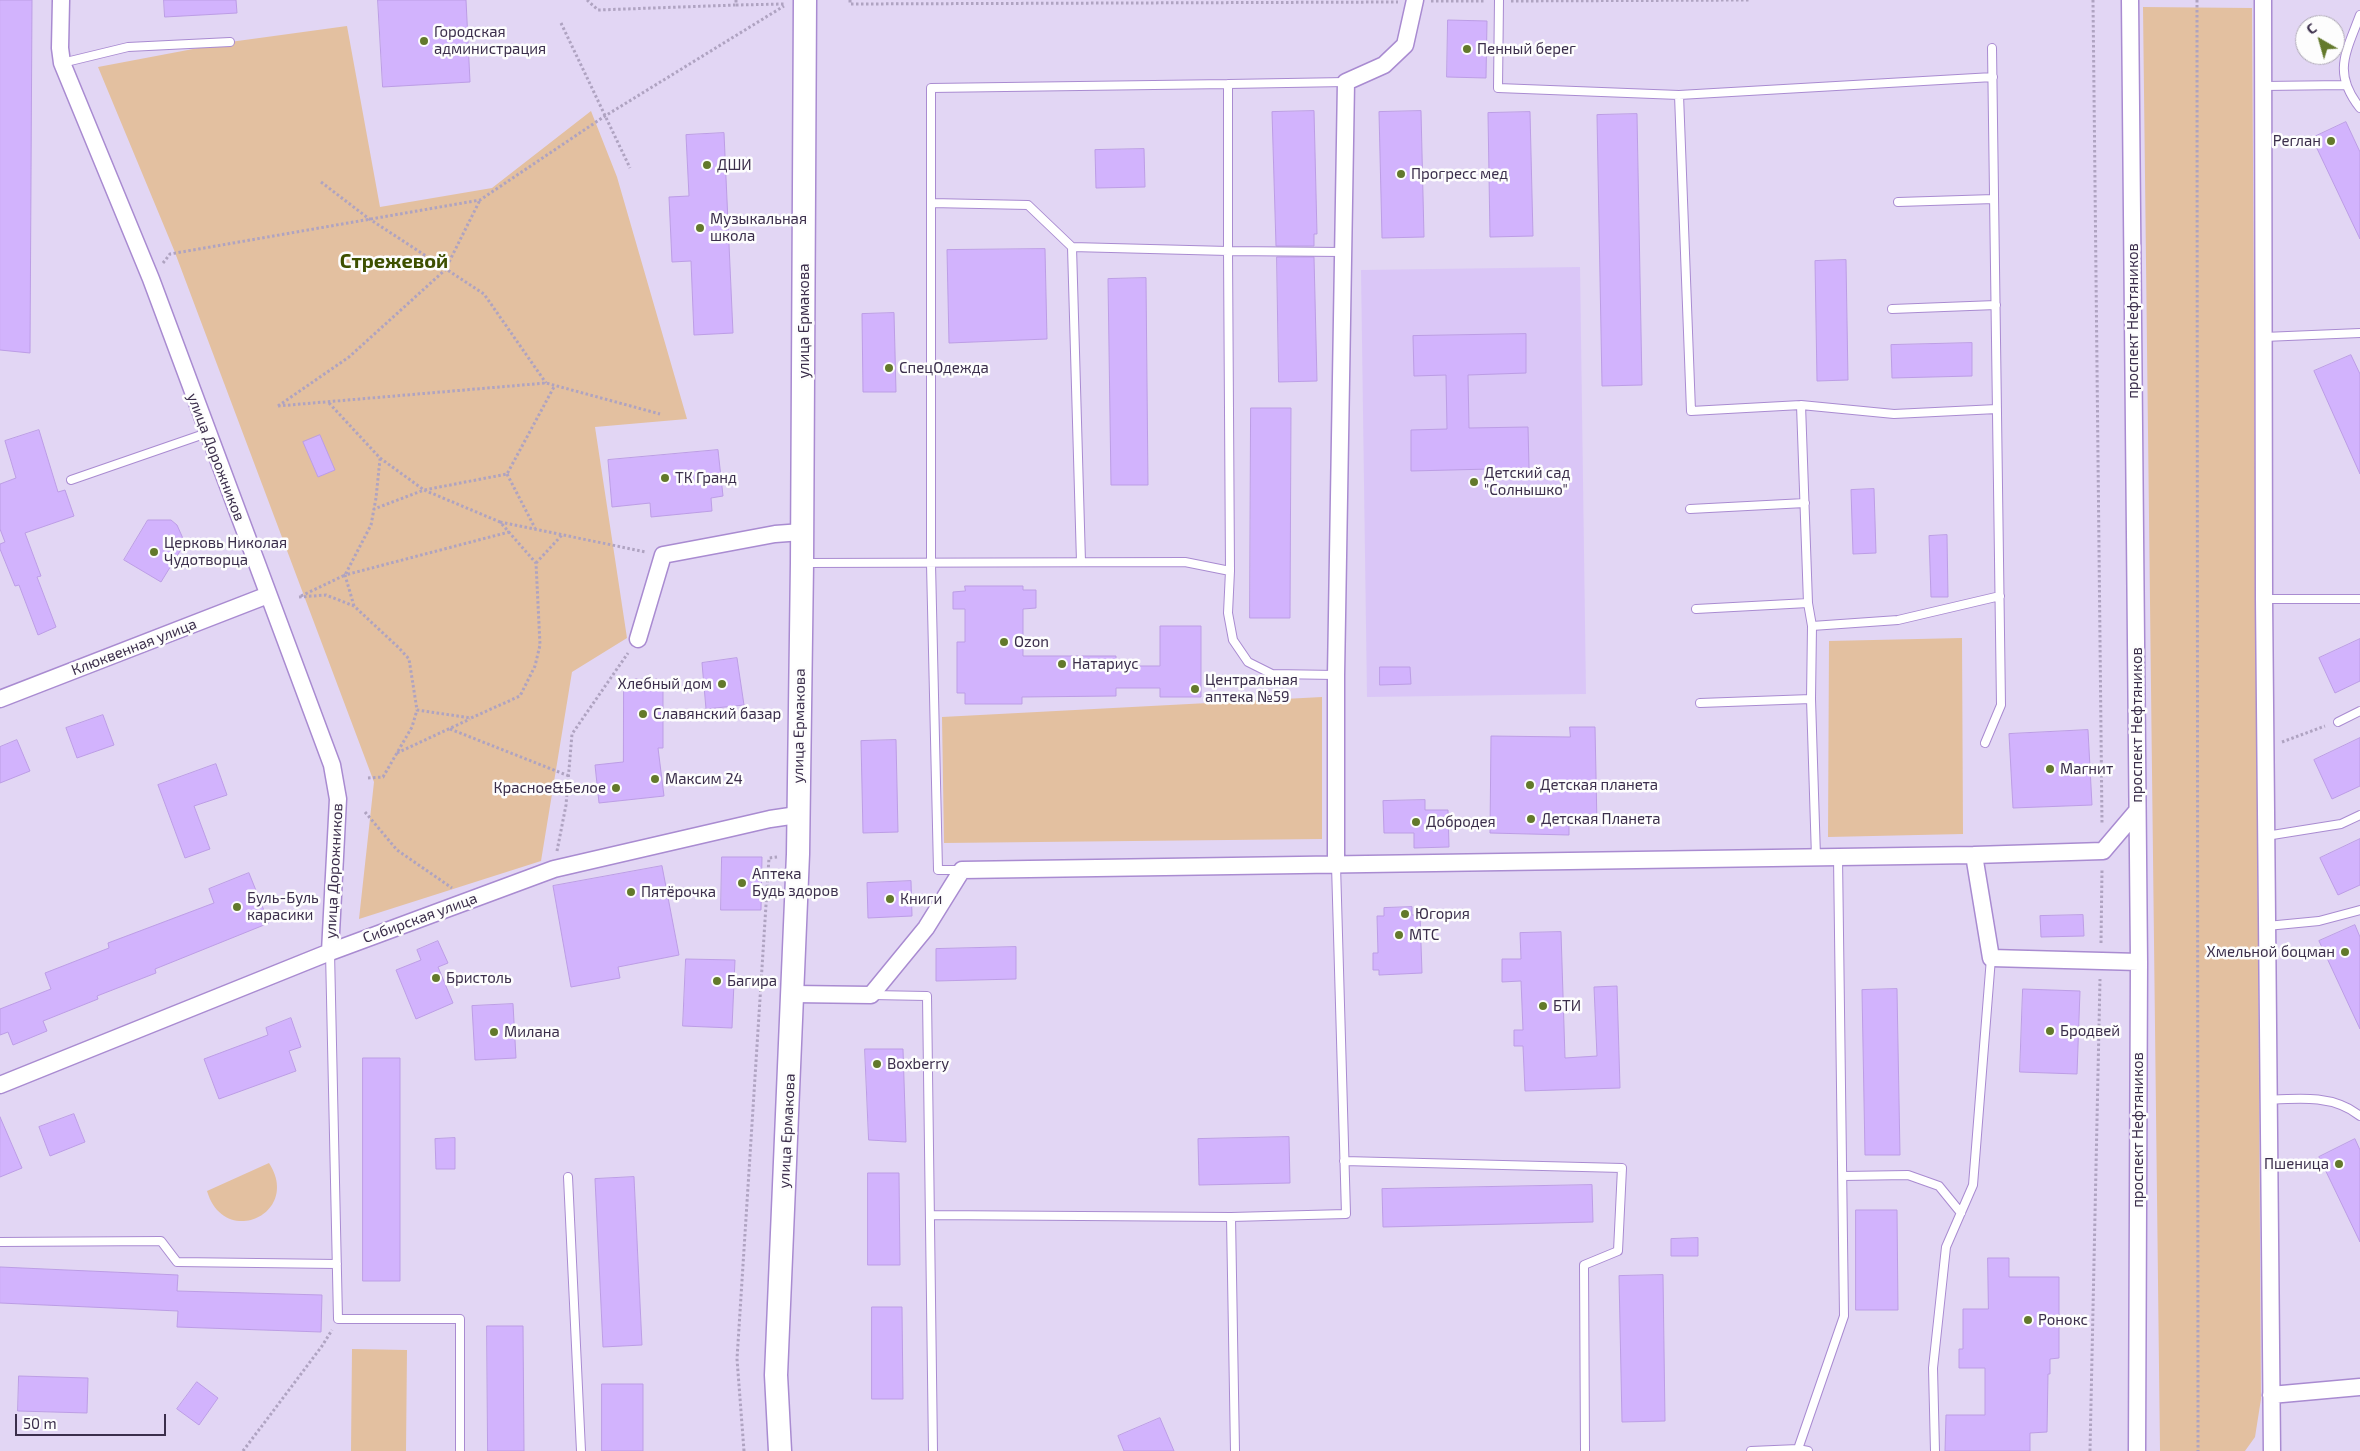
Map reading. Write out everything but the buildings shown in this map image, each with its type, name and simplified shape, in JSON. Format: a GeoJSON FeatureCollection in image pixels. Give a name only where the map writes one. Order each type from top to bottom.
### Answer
{"type":"FeatureCollection","features":[{"type":"Feature","properties":{"kind":"street","name":"улица Дорожников"},"geometry":{"type":"LineString","coordinates":[[61,0],[60,48],[62,63],[151,279],[332,765],[338,799],[330,952]]}},
{"type":"Feature","properties":{"kind":"street","name":"улица Ермакова"},"geometry":{"type":"LineString","coordinates":[[780,1451],[776,1374],[798,854],[797,815],[802,563],[805,0]]}},
{"type":"Feature","properties":{"kind":"street","name":"проспект Нефтяников"},"geometry":{"type":"LineString","coordinates":[[2130,0],[2139,962],[2137,1451]]}},
{"type":"Feature","properties":{"kind":"street"},"geometry":{"type":"LineString","coordinates":[[2264,0],[2264,599],[2272,1451]]}},
{"type":"Feature","properties":{"kind":"street"},"geometry":{"type":"LineString","coordinates":[[1336,865],[1336,675],[1346,82],[1384,65],[1405,45],[1415,1]]}},
{"type":"Feature","properties":{"kind":"street"},"geometry":{"type":"LineString","coordinates":[[638,639],[664,555],[775,534],[802,532]]}},
{"type":"Feature","properties":{"kind":"street","name":"Клюквенная улица"},"geometry":{"type":"LineString","coordinates":[[0,699],[268,595]]}},
{"type":"Feature","properties":{"kind":"street"},"geometry":{"type":"LineString","coordinates":[[793,994],[871,996],[926,928],[962,870],[1974,855],[2103,851],[2137,811]]}},
{"type":"Feature","properties":{"kind":"street","name":"Сибирская улица"},"geometry":{"type":"LineString","coordinates":[[0,1085],[330,952],[554,869],[770,819],[797,815]]}},
{"type":"Feature","properties":{"kind":"street"},"geometry":{"type":"LineString","coordinates":[[1974,855],[1991,958],[2139,962]]}},
{"type":"Feature","properties":{"kind":"street"},"geometry":{"type":"LineString","coordinates":[[2272,1395],[2360,1388]]}},
{"type":"Feature","properties":{"kind":"lane"},"geometry":{"type":"LineString","coordinates":[[1499,1],[1498,88],[1679,95],[1993,77]]}},
{"type":"Feature","properties":{"kind":"lane"},"geometry":{"type":"LineString","coordinates":[[2360,15],[2344,58],[2345,85],[2360,108]]}},
{"type":"Feature","properties":{"kind":"lane"},"geometry":{"type":"LineString","coordinates":[[62,63],[128,47],[230,42]]}},
{"type":"Feature","properties":{"kind":"lane"},"geometry":{"type":"LineString","coordinates":[[1984,743],[2002,705],[1992,48]]}},
{"type":"Feature","properties":{"kind":"lane"},"geometry":{"type":"LineString","coordinates":[[962,870],[938,870],[930,564],[931,88],[1346,82]]}},
{"type":"Feature","properties":{"kind":"lane"},"geometry":{"type":"LineString","coordinates":[[1228,84],[1230,570],[1228,613],[1233,640],[1248,662],[1272,674],[1336,675]]}},
{"type":"Feature","properties":{"kind":"lane"},"geometry":{"type":"LineString","coordinates":[[2264,86],[2345,85]]}},
{"type":"Feature","properties":{"kind":"lane"},"geometry":{"type":"LineString","coordinates":[[1679,95],[1690,410],[1801,404],[1894,414],[1997,409]]}},
{"type":"Feature","properties":{"kind":"lane"},"geometry":{"type":"LineString","coordinates":[[1898,202],[1994,198]]}},
{"type":"Feature","properties":{"kind":"lane"},"geometry":{"type":"LineString","coordinates":[[931,203],[1028,205],[1072,247],[1344,252]]}},
{"type":"Feature","properties":{"kind":"lane"},"geometry":{"type":"LineString","coordinates":[[1072,247],[1082,562]]}},
{"type":"Feature","properties":{"kind":"lane"},"geometry":{"type":"LineString","coordinates":[[1892,309],[1996,306]]}},
{"type":"Feature","properties":{"kind":"lane"},"geometry":{"type":"LineString","coordinates":[[2264,337],[2360,333]]}},
{"type":"Feature","properties":{"kind":"lane"},"geometry":{"type":"LineString","coordinates":[[1801,404],[1808,603],[1812,626],[1811,699],[1816,857]]}},
{"type":"Feature","properties":{"kind":"lane"},"geometry":{"type":"LineString","coordinates":[[71,480],[207,433]]}},
{"type":"Feature","properties":{"kind":"lane"},"geometry":{"type":"LineString","coordinates":[[1690,509],[1805,503]]}},
{"type":"Feature","properties":{"kind":"lane"},"geometry":{"type":"LineString","coordinates":[[802,563],[1185,562],[1230,570]]}},
{"type":"Feature","properties":{"kind":"lane"},"geometry":{"type":"LineString","coordinates":[[1812,626],[1898,620],[2000,596]]}},
{"type":"Feature","properties":{"kind":"lane"},"geometry":{"type":"LineString","coordinates":[[2264,599],[2360,599]]}},
{"type":"Feature","properties":{"kind":"lane"},"geometry":{"type":"LineString","coordinates":[[1696,608],[1808,603]]}},
{"type":"Feature","properties":{"kind":"lane"},"geometry":{"type":"LineString","coordinates":[[1700,703],[1811,699]]}},
{"type":"Feature","properties":{"kind":"lane"},"geometry":{"type":"LineString","coordinates":[[2338,722],[2360,711]]}},
{"type":"Feature","properties":{"kind":"lane"},"geometry":{"type":"LineString","coordinates":[[2266,836],[2342,824],[2360,815]]}},
{"type":"Feature","properties":{"kind":"lane"},"geometry":{"type":"LineString","coordinates":[[1798,1448],[1844,1316],[1838,857]]}},
{"type":"Feature","properties":{"kind":"lane"},"geometry":{"type":"LineString","coordinates":[[931,1215],[1231,1217],[1346,1214],[1336,865]]}},
{"type":"Feature","properties":{"kind":"lane"},"geometry":{"type":"LineString","coordinates":[[2267,926],[2320,921],[2360,910]]}},
{"type":"Feature","properties":{"kind":"lane"},"geometry":{"type":"LineString","coordinates":[[330,952],[338,1319],[460,1320],[460,1451]]}},
{"type":"Feature","properties":{"kind":"lane"},"geometry":{"type":"LineString","coordinates":[[1935,1451],[1933,1368],[1946,1247],[1973,1185],[1991,958]]}},
{"type":"Feature","properties":{"kind":"lane"},"geometry":{"type":"LineString","coordinates":[[871,996],[927,996],[933,1451]]}},
{"type":"Feature","properties":{"kind":"lane"},"geometry":{"type":"LineString","coordinates":[[2269,1100],[2310,1097],[2349,1107],[2360,1116]]}},
{"type":"Feature","properties":{"kind":"lane"},"geometry":{"type":"LineString","coordinates":[[1344,1161],[1622,1168],[1618,1251],[1584,1265],[1585,1451]]}},
{"type":"Feature","properties":{"kind":"lane"},"geometry":{"type":"LineString","coordinates":[[1843,1176],[1908,1175],[1939,1186],[1961,1214]]}},
{"type":"Feature","properties":{"kind":"lane"},"geometry":{"type":"LineString","coordinates":[[568,1177],[581,1451]]}},
{"type":"Feature","properties":{"kind":"lane"},"geometry":{"type":"LineString","coordinates":[[1231,1217],[1235,1451]]}},
{"type":"Feature","properties":{"kind":"lane"},"geometry":{"type":"LineString","coordinates":[[0,1242],[161,1241],[177,1262],[337,1264]]}},
{"type":"Feature","properties":{"kind":"lane"},"geometry":{"type":"LineString","coordinates":[[1751,1451],[1798,1448],[1808,1451]]}},
{"type":"Feature","properties":{"kind":"path"},"geometry":{"type":"LineString","coordinates":[[151,279],[170,254],[480,200],[605,116],[787,4],[736,2],[598,10],[587,0]]}},
{"type":"Feature","properties":{"kind":"path"},"geometry":{"type":"LineString","coordinates":[[850,0],[850,4],[1749,0]]}},
{"type":"Feature","properties":{"kind":"path"},"geometry":{"type":"LineString","coordinates":[[2090,1451],[2103,851],[2094,0]]}},
{"type":"Feature","properties":{"kind":"path"},"geometry":{"type":"LineString","coordinates":[[2197,0],[2198,1451]]}},
{"type":"Feature","properties":{"kind":"path"},"geometry":{"type":"LineString","coordinates":[[561,23],[630,168]]}},
{"type":"Feature","properties":{"kind":"path"},"geometry":{"type":"LineString","coordinates":[[321,182],[368,218],[484,294],[546,383]]}},
{"type":"Feature","properties":{"kind":"path"},"geometry":{"type":"LineString","coordinates":[[480,200],[445,270],[349,358],[278,406],[546,383],[660,414]]}},
{"type":"Feature","properties":{"kind":"path"},"geometry":{"type":"LineString","coordinates":[[507,474],[555,385]]}},
{"type":"Feature","properties":{"kind":"path"},"geometry":{"type":"LineString","coordinates":[[328,402],[380,458],[424,490],[500,522],[664,555]]}},
{"type":"Feature","properties":{"kind":"path"},"geometry":{"type":"LineString","coordinates":[[354,606],[345,575],[371,525],[380,458]]}},
{"type":"Feature","properties":{"kind":"path"},"geometry":{"type":"LineString","coordinates":[[374,509],[424,490],[507,474]]}},
{"type":"Feature","properties":{"kind":"path"},"geometry":{"type":"LineString","coordinates":[[507,474],[535,529]]}},
{"type":"Feature","properties":{"kind":"path"},"geometry":{"type":"LineString","coordinates":[[397,753],[520,696],[535,666],[540,645],[536,564],[500,522]]}},
{"type":"Feature","properties":{"kind":"path"},"geometry":{"type":"LineString","coordinates":[[368,778],[383,777],[412,727],[417,710],[409,659],[354,606],[326,595],[299,597],[345,575],[509,532]]}},
{"type":"Feature","properties":{"kind":"path"},"geometry":{"type":"LineString","coordinates":[[536,564],[562,534]]}},
{"type":"Feature","properties":{"kind":"path"},"geometry":{"type":"LineString","coordinates":[[554,869],[566,805],[572,734],[638,639]]}},
{"type":"Feature","properties":{"kind":"path"},"geometry":{"type":"LineString","coordinates":[[417,710],[471,718]]}},
{"type":"Feature","properties":{"kind":"path"},"geometry":{"type":"LineString","coordinates":[[2265,748],[2338,722]]}},
{"type":"Feature","properties":{"kind":"path"},"geometry":{"type":"LineString","coordinates":[[450,729],[569,776]]}},
{"type":"Feature","properties":{"kind":"path"},"geometry":{"type":"LineString","coordinates":[[365,812],[397,850],[470,900]]}},
{"type":"Feature","properties":{"kind":"path"},"geometry":{"type":"LineString","coordinates":[[744,1451],[736,1359],[770,858],[798,854]]}},
{"type":"Feature","properties":{"kind":"path"},"geometry":{"type":"LineString","coordinates":[[243,1451],[322,1346],[338,1319]]}},
{"type":"Feature","properties":{"kind":"shaded area"},"geometry":{"type":"Polygon","coordinates":[[[2143,7],[2252,8],[2261,1399],[2255,1437],[2245,1451],[2160,1451],[2143,7]]]}},
{"type":"Feature","properties":{"kind":"shaded area"},"geometry":{"type":"Polygon","coordinates":[[[347,26],[380,207],[492,188],[591,111],[617,177],[687,419],[595,427],[627,638],[572,672],[541,861],[359,919],[374,782],[174,250],[98,67],[230,42],[347,26]]]}},
{"type":"Feature","properties":{"kind":"shaded area","name":"Детский сад \"Солнышко\""},"geometry":{"type":"Polygon","coordinates":[[[1580,267],[1586,694],[1367,697],[1361,270],[1580,267]]]}},
{"type":"Feature","properties":{"kind":"shaded area"},"geometry":{"type":"Polygon","coordinates":[[[1962,638],[1963,834],[1828,837],[1829,641],[1962,638]]]}},
{"type":"Feature","properties":{"kind":"shaded area"},"geometry":{"type":"Polygon","coordinates":[[[1322,697],[1322,839],[944,843],[942,717],[1322,697]]]}},
{"type":"Feature","properties":{"kind":"shaded area"},"geometry":{"type":"Polygon","coordinates":[[[269,1163],[277,1181],[276,1197],[268,1210],[257,1218],[243,1221],[228,1218],[216,1209],[207,1191],[269,1163]]]}},
{"type":"Feature","properties":{"kind":"shaded area"},"geometry":{"type":"Polygon","coordinates":[[[352,1349],[407,1350],[406,1451],[351,1451],[352,1349]]]}},
{"type":"Feature","properties":{"kind":"place","name":"Городская администрация"},"geometry":{"type":"Point","coordinates":[424,41]}},
{"type":"Feature","properties":{"kind":"place","name":"Пенный берег"},"geometry":{"type":"Point","coordinates":[1467,49]}},
{"type":"Feature","properties":{"kind":"place","name":"Реглан"},"geometry":{"type":"Point","coordinates":[2331,141]}},
{"type":"Feature","properties":{"kind":"place","name":"ДШИ"},"geometry":{"type":"Point","coordinates":[707,165]}},
{"type":"Feature","properties":{"kind":"place","name":"Прогресс мед"},"geometry":{"type":"Point","coordinates":[1401,174]}},
{"type":"Feature","properties":{"kind":"place","name":"Музыкальная школа"},"geometry":{"type":"Point","coordinates":[700,228]}},
{"type":"Feature","properties":{"kind":"place","name":"СпецОдежда"},"geometry":{"type":"Point","coordinates":[889,368]}},
{"type":"Feature","properties":{"kind":"place","name":"ТК Гранд"},"geometry":{"type":"Point","coordinates":[665,478]}},
{"type":"Feature","properties":{"kind":"place","name":"Детский сад \"Солнышко\""},"geometry":{"type":"Point","coordinates":[1474,482]}},
{"type":"Feature","properties":{"kind":"place","name":"Церковь Николая Чудотворца"},"geometry":{"type":"Point","coordinates":[154,552]}},
{"type":"Feature","properties":{"kind":"place","name":"Ozon"},"geometry":{"type":"Point","coordinates":[1004,642]}},
{"type":"Feature","properties":{"kind":"place","name":"Натариус"},"geometry":{"type":"Point","coordinates":[1062,664]}},
{"type":"Feature","properties":{"kind":"place","name":"Хлебный дом"},"geometry":{"type":"Point","coordinates":[722,684]}},
{"type":"Feature","properties":{"kind":"place","name":"Центральная аптека №59"},"geometry":{"type":"Point","coordinates":[1195,689]}},
{"type":"Feature","properties":{"kind":"place","name":"Славянский базар"},"geometry":{"type":"Point","coordinates":[643,714]}},
{"type":"Feature","properties":{"kind":"place","name":"Магнит"},"geometry":{"type":"Point","coordinates":[2050,769]}},
{"type":"Feature","properties":{"kind":"place","name":"Максим 24"},"geometry":{"type":"Point","coordinates":[655,779]}},
{"type":"Feature","properties":{"kind":"place","name":"Детская планета"},"geometry":{"type":"Point","coordinates":[1530,785]}},
{"type":"Feature","properties":{"kind":"place","name":"Красное&Белое"},"geometry":{"type":"Point","coordinates":[616,788]}},
{"type":"Feature","properties":{"kind":"place","name":"Детская Планета"},"geometry":{"type":"Point","coordinates":[1531,819]}},
{"type":"Feature","properties":{"kind":"place","name":"Добродея"},"geometry":{"type":"Point","coordinates":[1416,822]}},
{"type":"Feature","properties":{"kind":"place","name":"Аптека Будь здоров"},"geometry":{"type":"Point","coordinates":[742,883]}},
{"type":"Feature","properties":{"kind":"place","name":"Пятёрочка"},"geometry":{"type":"Point","coordinates":[631,892]}},
{"type":"Feature","properties":{"kind":"place","name":"Книги"},"geometry":{"type":"Point","coordinates":[890,899]}},
{"type":"Feature","properties":{"kind":"place","name":"Буль-Буль карасики"},"geometry":{"type":"Point","coordinates":[237,907]}},
{"type":"Feature","properties":{"kind":"place","name":"Югория"},"geometry":{"type":"Point","coordinates":[1405,914]}},
{"type":"Feature","properties":{"kind":"place","name":"МТС"},"geometry":{"type":"Point","coordinates":[1399,935]}},
{"type":"Feature","properties":{"kind":"place","name":"Хмельной боцман"},"geometry":{"type":"Point","coordinates":[2345,952]}},
{"type":"Feature","properties":{"kind":"place","name":"Бристоль"},"geometry":{"type":"Point","coordinates":[436,978]}},
{"type":"Feature","properties":{"kind":"place","name":"Багира"},"geometry":{"type":"Point","coordinates":[717,981]}},
{"type":"Feature","properties":{"kind":"place","name":"БТИ"},"geometry":{"type":"Point","coordinates":[1543,1006]}},
{"type":"Feature","properties":{"kind":"place","name":"Бродвей"},"geometry":{"type":"Point","coordinates":[2050,1031]}},
{"type":"Feature","properties":{"kind":"place","name":"Милана"},"geometry":{"type":"Point","coordinates":[494,1032]}},
{"type":"Feature","properties":{"kind":"place","name":"Boxberry"},"geometry":{"type":"Point","coordinates":[877,1064]}},
{"type":"Feature","properties":{"kind":"place","name":"Пшеница"},"geometry":{"type":"Point","coordinates":[2339,1164]}},
{"type":"Feature","properties":{"kind":"place","name":"Ронокс"},"geometry":{"type":"Point","coordinates":[2028,1320]}},
{"type":"Feature","properties":{"kind":"district","name":"Стрежевой"},"geometry":{"type":"Point","coordinates":[394,261]}}]}
